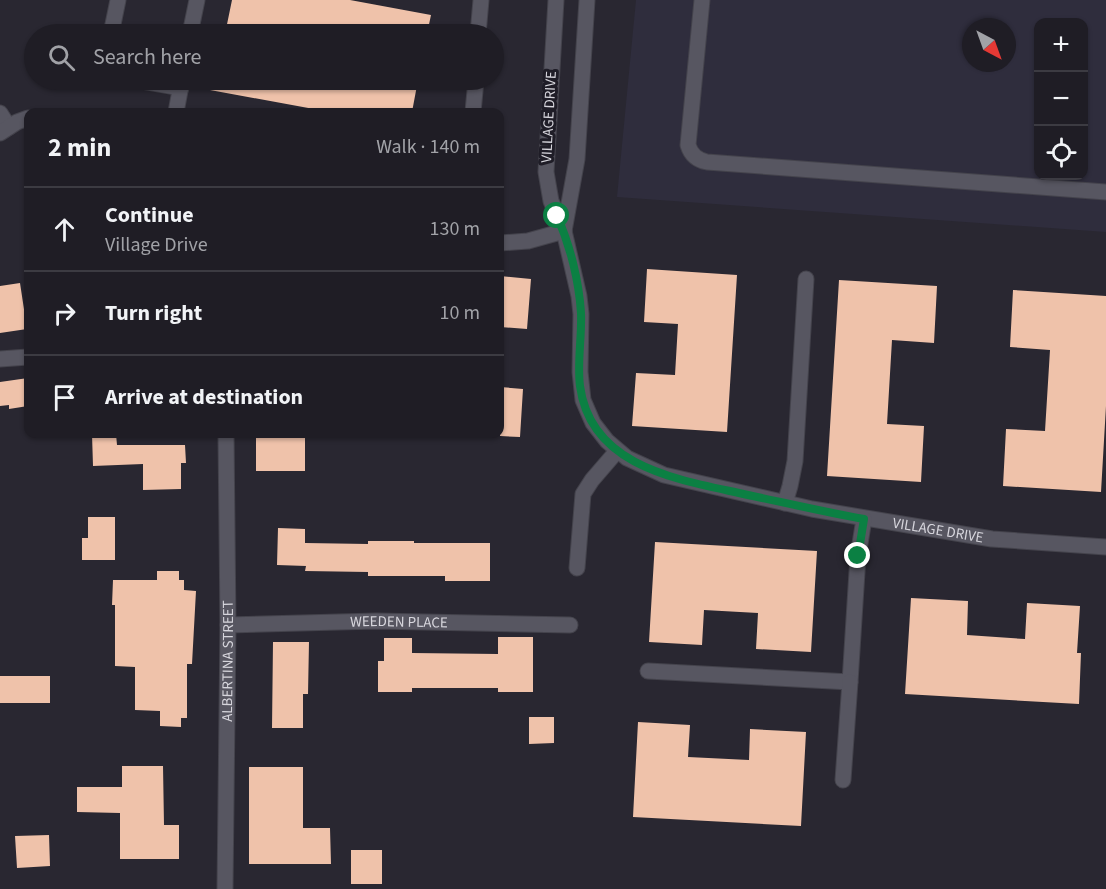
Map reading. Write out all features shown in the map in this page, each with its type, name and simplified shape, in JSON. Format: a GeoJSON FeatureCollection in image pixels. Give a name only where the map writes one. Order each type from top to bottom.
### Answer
{"type":"FeatureCollection","features":[{"type":"Feature","properties":{"kind":"street"},"geometry":{"type":"LineString","coordinates":[[113,24],[118,0]]}},
{"type":"Feature","properties":{"kind":"street"},"geometry":{"type":"LineString","coordinates":[[192,24],[197,0]]}},
{"type":"Feature","properties":{"kind":"street"},"geometry":{"type":"LineString","coordinates":[[479,24],[481,0]]}},
{"type":"Feature","properties":{"kind":"street","name":"VILLAGE DRIVE"},"geometry":{"type":"LineString","coordinates":[[556,0],[545,159],[552,201],[564,231],[579,296],[579,372],[583,400],[593,423],[617,451],[637,464],[672,477],[864,519],[992,539],[1106,547]]}},
{"type":"Feature","properties":{"kind":"street","name":"VILLAGE DRIVE"},"geometry":{"type":"LineString","coordinates":[[564,231],[577,159],[587,0]]}},
{"type":"Feature","properties":{"kind":"street"},"geometry":{"type":"LineString","coordinates":[[702,0],[688,144],[698,159],[707,162],[1106,192]]}},
{"type":"Feature","properties":{"kind":"street"},"geometry":{"type":"LineString","coordinates":[[177,108],[180,90]]}},
{"type":"Feature","properties":{"kind":"street"},"geometry":{"type":"LineString","coordinates":[[473,108],[475,90]]}},
{"type":"Feature","properties":{"kind":"street"},"geometry":{"type":"LineString","coordinates":[[0,113],[5,130],[24,120]]}},
{"type":"Feature","properties":{"kind":"street"},"geometry":{"type":"LineString","coordinates":[[504,243],[528,241],[564,231]]}},
{"type":"Feature","properties":{"kind":"street"},"geometry":{"type":"LineString","coordinates":[[785,503],[795,461],[806,279]]}},
{"type":"Feature","properties":{"kind":"street"},"geometry":{"type":"LineString","coordinates":[[0,360],[24,357]]}},
{"type":"Feature","properties":{"kind":"street","name":"ALBERTINA STREET"},"geometry":{"type":"LineString","coordinates":[[225,889],[228,625],[226,438]]}},
{"type":"Feature","properties":{"kind":"street"},"geometry":{"type":"LineString","coordinates":[[577,568],[583,494],[617,451]]}},
{"type":"Feature","properties":{"kind":"street"},"geometry":{"type":"LineString","coordinates":[[843,780],[858,556],[864,519]]}},
{"type":"Feature","properties":{"kind":"street","name":"WEEDEN PLACE"},"geometry":{"type":"LineString","coordinates":[[228,625],[376,621],[570,625]]}},
{"type":"Feature","properties":{"kind":"street"},"geometry":{"type":"LineString","coordinates":[[648,671],[850,682]]}},
{"type":"Feature","properties":{"kind":"shaded area"},"geometry":{"type":"Polygon","coordinates":[[[636,0],[1106,0],[1106,232],[617,197],[636,0]]]}},
{"type":"Feature","properties":{"kind":"building"},"geometry":{"type":"Polygon","coordinates":[[[232,0],[350,0],[431,15],[429,24],[227,24],[232,0]]]}},
{"type":"Feature","properties":{"kind":"building"},"geometry":{"type":"Polygon","coordinates":[[[210,90],[416,90],[413,108],[308,108],[210,90]]]}},
{"type":"Feature","properties":{"kind":"building"},"geometry":{"type":"Polygon","coordinates":[[[647,269],[737,275],[727,432],[632,426],[636,373],[675,375],[678,324],[644,322],[647,269]]]}},
{"type":"Feature","properties":{"kind":"building"},"geometry":{"type":"Polygon","coordinates":[[[504,276],[531,279],[527,329],[504,327],[504,276]]]}},
{"type":"Feature","properties":{"kind":"building"},"geometry":{"type":"Polygon","coordinates":[[[839,280],[937,286],[934,343],[892,340],[887,424],[924,426],[921,482],[827,476],[839,280]]]}},
{"type":"Feature","properties":{"kind":"building"},"geometry":{"type":"Polygon","coordinates":[[[20,283],[24,329],[0,333],[0,286],[20,283]]]}},
{"type":"Feature","properties":{"kind":"building"},"geometry":{"type":"Polygon","coordinates":[[[1013,290],[1106,296],[1106,406],[1101,492],[1003,486],[1006,429],[1045,431],[1050,350],[1010,347],[1013,290]]]}},
{"type":"Feature","properties":{"kind":"building"},"geometry":{"type":"Polygon","coordinates":[[[24,379],[24,407],[9,409],[9,405],[0,406],[0,382],[24,379]]]}},
{"type":"Feature","properties":{"kind":"building"},"geometry":{"type":"Polygon","coordinates":[[[504,387],[523,389],[520,437],[504,436],[504,387]]]}},
{"type":"Feature","properties":{"kind":"building"},"geometry":{"type":"Polygon","coordinates":[[[92,438],[116,438],[117,445],[185,445],[186,463],[181,463],[181,489],[143,490],[143,464],[93,466],[92,438]]]}},
{"type":"Feature","properties":{"kind":"building"},"geometry":{"type":"Polygon","coordinates":[[[256,438],[305,438],[305,471],[256,471],[256,438]]]}},
{"type":"Feature","properties":{"kind":"building"},"geometry":{"type":"Polygon","coordinates":[[[88,517],[115,517],[115,560],[82,560],[82,538],[88,538],[88,517]]]}},
{"type":"Feature","properties":{"kind":"building"},"geometry":{"type":"Polygon","coordinates":[[[278,528],[305,529],[305,543],[368,544],[368,541],[414,541],[414,543],[490,543],[490,581],[445,581],[445,576],[368,576],[368,572],[305,571],[306,566],[277,565],[278,528]]]}},
{"type":"Feature","properties":{"kind":"building"},"geometry":{"type":"Polygon","coordinates":[[[655,542],[817,551],[811,652],[756,649],[758,613],[704,610],[702,645],[649,642],[655,542]]]}},
{"type":"Feature","properties":{"kind":"building"},"geometry":{"type":"Polygon","coordinates":[[[157,571],[179,571],[179,580],[184,580],[184,590],[196,591],[192,664],[187,664],[187,718],[181,718],[181,727],[160,726],[160,711],[135,710],[135,667],[115,666],[113,580],[157,580],[157,571]]]}},
{"type":"Feature","properties":{"kind":"building"},"geometry":{"type":"Polygon","coordinates":[[[911,598],[968,601],[967,635],[1025,639],[1027,603],[1080,606],[1077,653],[1081,653],[1079,704],[905,694],[911,598]]]}},
{"type":"Feature","properties":{"kind":"building"},"geometry":{"type":"Polygon","coordinates":[[[498,637],[533,637],[533,692],[498,692],[498,688],[412,688],[412,692],[378,692],[378,661],[384,661],[384,638],[412,638],[412,653],[498,654],[498,637]]]}},
{"type":"Feature","properties":{"kind":"building"},"geometry":{"type":"Polygon","coordinates":[[[273,642],[309,642],[308,694],[303,694],[303,728],[272,728],[273,642]]]}},
{"type":"Feature","properties":{"kind":"building"},"geometry":{"type":"Polygon","coordinates":[[[0,676],[50,676],[50,703],[0,703],[0,676]]]}},
{"type":"Feature","properties":{"kind":"building"},"geometry":{"type":"Polygon","coordinates":[[[529,717],[554,717],[554,743],[529,744],[529,717]]]}},
{"type":"Feature","properties":{"kind":"building"},"geometry":{"type":"Polygon","coordinates":[[[638,722],[690,725],[688,757],[749,760],[750,729],[806,732],[801,826],[633,817],[638,722]]]}},
{"type":"Feature","properties":{"kind":"building"},"geometry":{"type":"Polygon","coordinates":[[[122,766],[163,766],[164,825],[179,825],[179,859],[120,859],[120,813],[77,812],[77,787],[122,787],[122,766]]]}},
{"type":"Feature","properties":{"kind":"building"},"geometry":{"type":"Polygon","coordinates":[[[249,767],[303,767],[303,828],[330,828],[331,864],[249,864],[249,767]]]}},
{"type":"Feature","properties":{"kind":"building"},"geometry":{"type":"Polygon","coordinates":[[[49,835],[50,866],[17,868],[15,836],[49,835]]]}},
{"type":"Feature","properties":{"kind":"building"},"geometry":{"type":"Polygon","coordinates":[[[351,850],[382,850],[382,884],[351,884],[351,850]]]}},
{"type":"Feature","properties":{"kind":"route"},"geometry":{"type":"LineString","coordinates":[[557,216],[564,231],[579,296],[581,314],[580,387],[587,412],[607,441],[617,451],[637,464],[679,479],[864,519],[858,556]]}}]}
